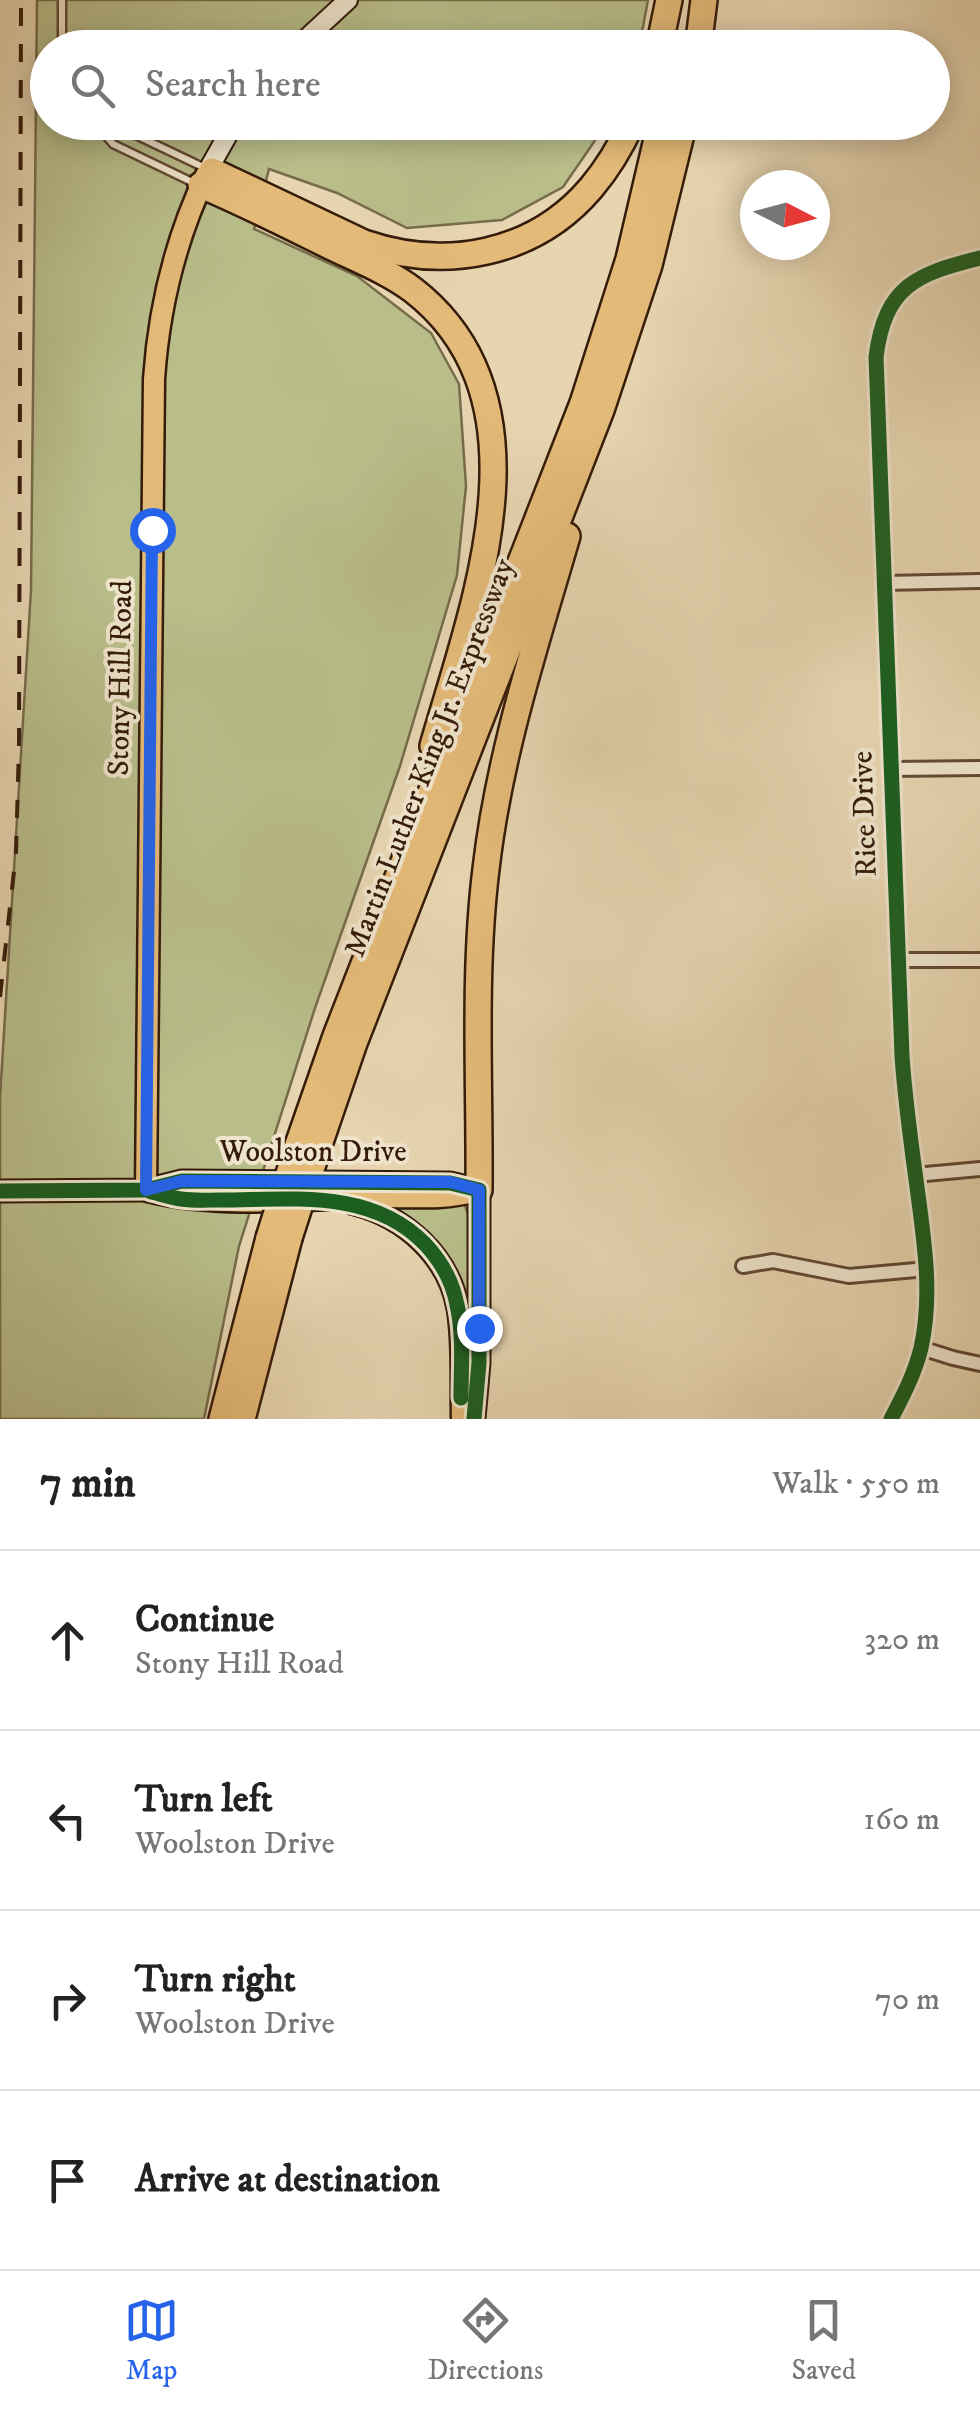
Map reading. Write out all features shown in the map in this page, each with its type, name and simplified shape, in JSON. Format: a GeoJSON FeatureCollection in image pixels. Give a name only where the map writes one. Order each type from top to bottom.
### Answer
{"type":"FeatureCollection","features":[{"type":"Feature","properties":{"kind":"highway"},"geometry":{"type":"LineString","coordinates":[[662,30],[669,0]]}},
{"type":"Feature","properties":{"kind":"highway"},"geometry":{"type":"LineString","coordinates":[[676,30],[680,0]]}},
{"type":"Feature","properties":{"kind":"highway"},"geometry":{"type":"LineString","coordinates":[[700,30],[704,0]]}},
{"type":"Feature","properties":{"kind":"highway"},"geometry":{"type":"LineString","coordinates":[[205,178],[244,185],[384,250],[422,257],[458,256],[479,254],[522,240],[558,218],[590,190],[622,140]]}},
{"type":"Feature","properties":{"kind":"highway","name":"Martin Luther King Jr. Expressway"},"geometry":{"type":"LineString","coordinates":[[222,1419],[308,1145],[336,1036],[582,403],[629,259],[657,140]]}},
{"type":"Feature","properties":{"kind":"highway","name":"Martin Luther King Jr. Expressway"},"geometry":{"type":"LineString","coordinates":[[308,1145],[354,1042],[618,362],[650,265],[680,140]]}},
{"type":"Feature","properties":{"kind":"highway"},"geometry":{"type":"LineString","coordinates":[[205,178],[412,290],[452,330],[472,364],[486,402],[493,464],[484,564],[387,905]]}},
{"type":"Feature","properties":{"kind":"highway"},"geometry":{"type":"LineString","coordinates":[[479,1190],[480,942],[490,836],[516,712],[618,362]]}},
{"type":"Feature","properties":{"kind":"highway","name":"Martin Luther King Jr. Expressway"},"geometry":{"type":"LineString","coordinates":[[242,1419],[279,1238]]}},
{"type":"Feature","properties":{"kind":"main road","name":"Stony Hill Road"},"geometry":{"type":"LineString","coordinates":[[146,1190],[154,379],[169,274],[205,178]]}},
{"type":"Feature","properties":{"kind":"main road","name":"Woolston Drive"},"geometry":{"type":"LineString","coordinates":[[0,1191],[146,1190],[182,1181],[450,1182],[479,1190]]}},
{"type":"Feature","properties":{"kind":"main road","name":"Woolston Drive"},"geometry":{"type":"LineString","coordinates":[[146,1190],[182,1200],[332,1200],[450,1198],[479,1190]]}},
{"type":"Feature","properties":{"kind":"main road"},"geometry":{"type":"LineString","coordinates":[[474,1419],[479,1363],[479,1190]]}},
{"type":"Feature","properties":{"kind":"main road","name":"Woolston Drive"},"geometry":{"type":"LineString","coordinates":[[332,1200],[368,1207],[397,1222],[422,1241],[440,1263],[459,1312],[462,1419]]}},
{"type":"Feature","properties":{"kind":"street"},"geometry":{"type":"LineString","coordinates":[[316,30],[348,0]]}},
{"type":"Feature","properties":{"kind":"street","name":"Stony Hill Road"},"geometry":{"type":"LineString","coordinates":[[205,178],[226,140]]}},
{"type":"Feature","properties":{"kind":"street","name":"Rice Drive"},"geometry":{"type":"LineString","coordinates":[[891,1419],[921,1348],[928,1293],[904,1093],[876,357],[883,322],[896,296],[940,268],[980,258]]}},
{"type":"Feature","properties":{"kind":"street"},"geometry":{"type":"LineString","coordinates":[[884,584],[980,580]]}},
{"type":"Feature","properties":{"kind":"street"},"geometry":{"type":"LineString","coordinates":[[891,769],[980,768]]}},
{"type":"Feature","properties":{"kind":"street"},"geometry":{"type":"LineString","coordinates":[[898,960],[980,960]]}},
{"type":"Feature","properties":{"kind":"street"},"geometry":{"type":"LineString","coordinates":[[915,1175],[980,1169]]}},
{"type":"Feature","properties":{"kind":"street"},"geometry":{"type":"LineString","coordinates":[[743,1266],[774,1261],[849,1276],[927,1269]]}},
{"type":"Feature","properties":{"kind":"street"},"geometry":{"type":"LineString","coordinates":[[921,1348],[980,1364]]}},
{"type":"Feature","properties":{"kind":"lane"},"geometry":{"type":"LineString","coordinates":[[62,0],[62,30]]}},
{"type":"Feature","properties":{"kind":"lane"},"geometry":{"type":"LineString","coordinates":[[110,140],[205,178]]}},
{"type":"Feature","properties":{"kind":"lane"},"geometry":{"type":"LineString","coordinates":[[141,140],[205,178]]}},
{"type":"Feature","properties":{"kind":"green space"},"geometry":{"type":"Polygon","coordinates":[[[37,0],[648,0],[642,30],[37,30],[37,0]]]}},
{"type":"Feature","properties":{"kind":"green space"},"geometry":{"type":"Polygon","coordinates":[[[36,140],[595,140],[563,187],[502,220],[407,228],[337,193],[269,169],[254,229],[357,276],[431,333],[459,384],[466,486],[457,575],[400,766],[315,1008],[239,1246],[204,1419],[0,1419],[0,1098],[31,590],[36,140]]]}},
{"type":"Feature","properties":{"kind":"green space"},"geometry":{"type":"Polygon","coordinates":[[[464,1203],[469,1217],[468,1306],[464,1306],[396,1213],[398,1205],[464,1203]]]}},
{"type":"Feature","properties":{"kind":"railway"},"geometry":{"type":"LineString","coordinates":[[0,997],[16,853],[19,746],[21,0]]}},
{"type":"Feature","properties":{"kind":"cycle path"},"geometry":{"type":"LineString","coordinates":[[891,1419],[918,1357],[925,1328],[927,1288],[902,1056],[876,357],[887,314],[907,287],[938,270],[980,258]]}},
{"type":"Feature","properties":{"kind":"cycle path"},"geometry":{"type":"LineString","coordinates":[[0,1191],[146,1190],[182,1181],[450,1183],[479,1190],[479,1363],[474,1419]]}},
{"type":"Feature","properties":{"kind":"cycle path"},"geometry":{"type":"LineString","coordinates":[[151,1192],[191,1200],[329,1201],[355,1205],[404,1226],[431,1251],[453,1289],[461,1328],[461,1398]]}},
{"type":"Feature","properties":{"kind":"route"},"geometry":{"type":"LineString","coordinates":[[152,530],[146,1190],[182,1181],[450,1182],[479,1190],[479,1328]]}}]}
